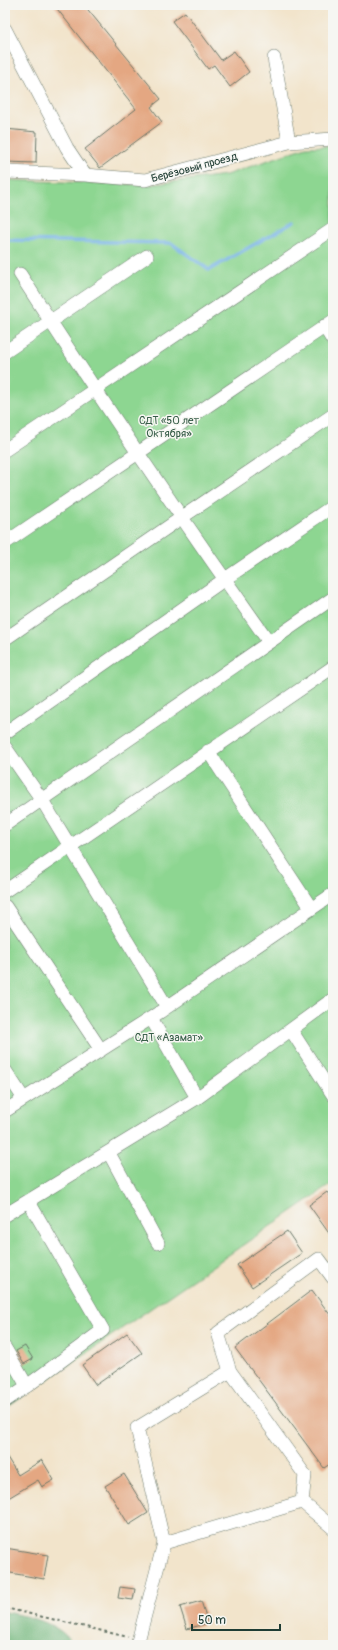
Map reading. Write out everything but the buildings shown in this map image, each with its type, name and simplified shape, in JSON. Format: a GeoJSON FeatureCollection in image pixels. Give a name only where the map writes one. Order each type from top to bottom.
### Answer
{"type":"FeatureCollection","features":[{"type":"Feature","properties":{"kind":"street"},"geometry":{"type":"LineString","coordinates":[[5,29],[67,148],[85,175]]}},
{"type":"Feature","properties":{"kind":"street"},"geometry":{"type":"LineString","coordinates":[[274,58],[289,142]]}},
{"type":"Feature","properties":{"kind":"street","name":"Берёзовый проезд"},"geometry":{"type":"LineString","coordinates":[[5,172],[85,175],[145,180],[289,142],[333,139]]}},
{"type":"Feature","properties":{"kind":"street"},"geometry":{"type":"LineString","coordinates":[[5,450],[333,229]]}},
{"type":"Feature","properties":{"kind":"street"},"geometry":{"type":"LineString","coordinates":[[5,352],[50,320],[147,256]]}},
{"type":"Feature","properties":{"kind":"street"},"geometry":{"type":"LineString","coordinates":[[20,274],[95,390],[181,518],[269,642]]}},
{"type":"Feature","properties":{"kind":"street"},"geometry":{"type":"LineString","coordinates":[[5,543],[329,323],[333,341]]}},
{"type":"Feature","properties":{"kind":"street"},"geometry":{"type":"LineString","coordinates":[[5,639],[333,415]]}},
{"type":"Feature","properties":{"kind":"street"},"geometry":{"type":"LineString","coordinates":[[5,732],[224,579],[333,506]]}},
{"type":"Feature","properties":{"kind":"street"},"geometry":{"type":"LineString","coordinates":[[5,825],[333,598]]}},
{"type":"Feature","properties":{"kind":"street"},"geometry":{"type":"LineString","coordinates":[[5,891],[333,667]]}},
{"type":"Feature","properties":{"kind":"street"},"geometry":{"type":"LineString","coordinates":[[5,747],[42,800],[167,1007]]}},
{"type":"Feature","properties":{"kind":"street"},"geometry":{"type":"LineString","coordinates":[[208,751],[311,908]]}},
{"type":"Feature","properties":{"kind":"street"},"geometry":{"type":"LineString","coordinates":[[5,1111],[151,1018],[333,894]]}},
{"type":"Feature","properties":{"kind":"street"},"geometry":{"type":"LineString","coordinates":[[5,906],[101,1050]]}},
{"type":"Feature","properties":{"kind":"street"},"geometry":{"type":"LineString","coordinates":[[5,1215],[29,1202],[197,1098],[333,1000]]}},
{"type":"Feature","properties":{"kind":"street"},"geometry":{"type":"LineString","coordinates":[[151,1018],[197,1098]]}},
{"type":"Feature","properties":{"kind":"street"},"geometry":{"type":"LineString","coordinates":[[291,1030],[333,1095]]}},
{"type":"Feature","properties":{"kind":"street"},"geometry":{"type":"LineString","coordinates":[[5,1070],[24,1098]]}},
{"type":"Feature","properties":{"kind":"street"},"geometry":{"type":"LineString","coordinates":[[108,1152],[158,1243]]}},
{"type":"Feature","properties":{"kind":"street"},"geometry":{"type":"LineString","coordinates":[[5,1401],[103,1330],[29,1202]]}},
{"type":"Feature","properties":{"kind":"street"},"geometry":{"type":"LineString","coordinates":[[302,1502],[305,1475],[230,1371],[218,1333],[319,1259],[333,1278]]}},
{"type":"Feature","properties":{"kind":"street"},"geometry":{"type":"LineString","coordinates":[[5,1348],[27,1386]]}},
{"type":"Feature","properties":{"kind":"street"},"geometry":{"type":"LineString","coordinates":[[137,1642],[164,1543],[137,1428],[230,1371]]}},
{"type":"Feature","properties":{"kind":"street"},"geometry":{"type":"LineString","coordinates":[[302,1502],[333,1528]]}},
{"type":"Feature","properties":{"kind":"street"},"geometry":{"type":"LineString","coordinates":[[164,1543],[302,1502]]}},
{"type":"Feature","properties":{"kind":"path"},"geometry":{"type":"LineString","coordinates":[[5,1608],[137,1642],[180,1645]]}},
{"type":"Feature","properties":{"kind":"green space"},"geometry":{"type":"Polygon","coordinates":[[[333,146],[333,1183],[5,1409],[5,180],[149,185],[226,175],[306,147],[333,146]]]}},
{"type":"Feature","properties":{"kind":"green space"},"geometry":{"type":"Polygon","coordinates":[[[5,1612],[24,1616],[52,1626],[68,1637],[74,1645],[5,1645],[5,1612]]]}},
{"type":"Feature","properties":{"kind":"waterway"},"geometry":{"type":"LineString","coordinates":[[5,240],[171,243],[209,270],[294,222]]}},
{"type":"Feature","properties":{"kind":"park label","name":"СДТ «50 лет Октября»"},"geometry":{"type":"Point","coordinates":[169,426]}},
{"type":"Feature","properties":{"kind":"park label","name":"СДТ «Азамат»"},"geometry":{"type":"Point","coordinates":[169,1037]}}]}
